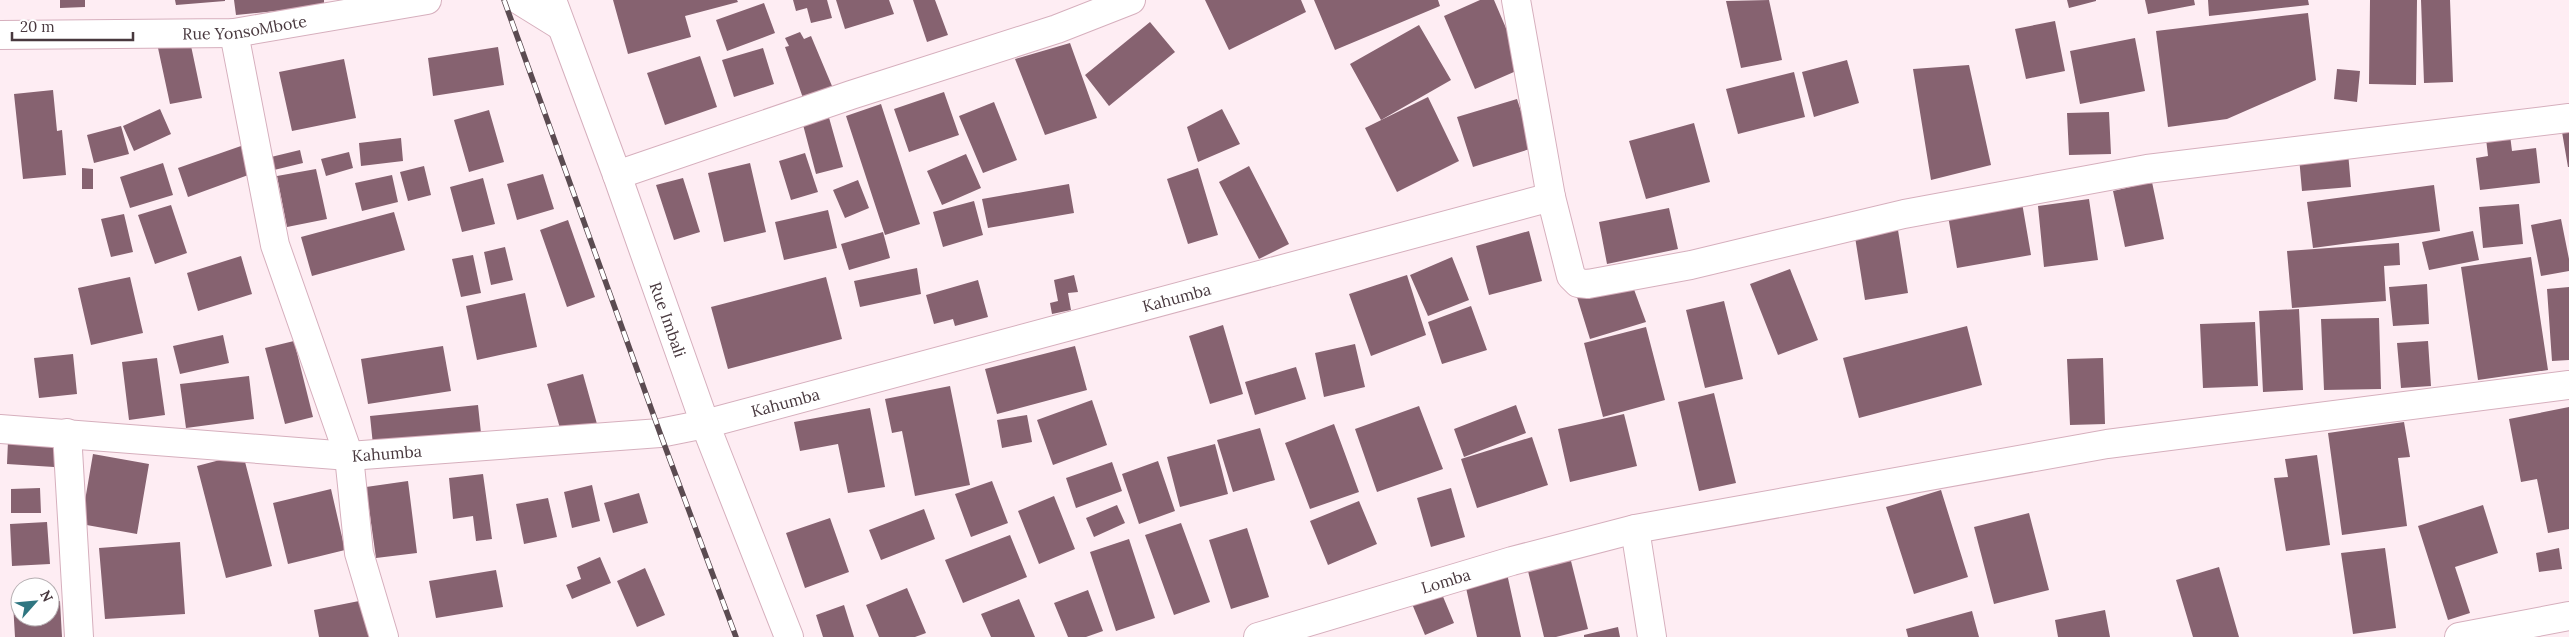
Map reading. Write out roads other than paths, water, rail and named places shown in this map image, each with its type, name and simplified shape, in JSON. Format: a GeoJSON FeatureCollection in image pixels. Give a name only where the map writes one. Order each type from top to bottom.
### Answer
{"type":"FeatureCollection","features":[{"type":"Feature","properties":{"kind":"street","name":"Rue YonsoMbote"},"geometry":{"type":"LineString","coordinates":[[0,34],[234,33],[427,0]]}},
{"type":"Feature","properties":{"kind":"street"},"geometry":{"type":"LineString","coordinates":[[519,0],[561,26]]}},
{"type":"Feature","properties":{"kind":"street","name":"Rue Imbali"},"geometry":{"type":"LineString","coordinates":[[552,0],[617,175],[705,424],[790,637]]}},
{"type":"Feature","properties":{"kind":"street"},"geometry":{"type":"LineString","coordinates":[[617,175],[851,94],[1057,29],[1131,0]]}},
{"type":"Feature","properties":{"kind":"street"},"geometry":{"type":"LineString","coordinates":[[1516,0],[1551,197],[1571,276],[1578,283],[1588,284],[1691,265],[1904,214],[2147,169],[2569,118]]}},
{"type":"Feature","properties":{"kind":"street"},"geometry":{"type":"LineString","coordinates":[[234,33],[275,245],[349,456],[359,553],[384,637]]}},
{"type":"Feature","properties":{"kind":"street","name":"Kahumba"},"geometry":{"type":"LineString","coordinates":[[0,428],[349,456],[660,433],[705,424],[1551,197]]}},
{"type":"Feature","properties":{"kind":"street","name":"Lomba"},"geometry":{"type":"LineString","coordinates":[[1258,637],[1512,561],[1635,529],[2107,444],[2569,385]]}},
{"type":"Feature","properties":{"kind":"street"},"geometry":{"type":"LineString","coordinates":[[67,433],[79,637]]}},
{"type":"Feature","properties":{"kind":"street"},"geometry":{"type":"LineString","coordinates":[[1635,529],[1652,637]]}},
{"type":"Feature","properties":{"kind":"street"},"geometry":{"type":"LineString","coordinates":[[2458,637],[2569,616]]}},
{"type":"Feature","properties":{"kind":"railway"},"geometry":{"type":"LineString","coordinates":[[504,0],[660,433],[736,637]]}}]}
